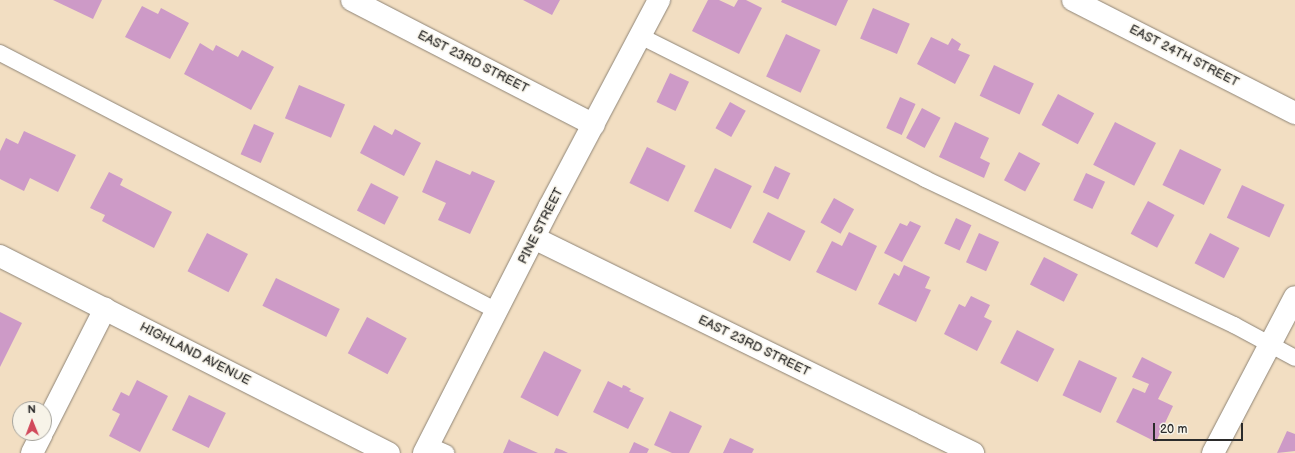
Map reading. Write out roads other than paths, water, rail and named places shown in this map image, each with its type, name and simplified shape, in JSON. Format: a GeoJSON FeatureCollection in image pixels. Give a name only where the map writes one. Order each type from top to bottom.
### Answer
{"type":"FeatureCollection","features":[{"type":"Feature","properties":{"kind":"street","name":"EAST 23RD STREET"},"geometry":{"type":"LineString","coordinates":[[352,0],[594,125]]}},
{"type":"Feature","properties":{"kind":"street","name":"PINE STREET"},"geometry":{"type":"LineString","coordinates":[[433,450],[497,311],[659,0]]}},
{"type":"Feature","properties":{"kind":"street","name":"EAST 24TH STREET"},"geometry":{"type":"LineString","coordinates":[[1073,0],[1295,113]]}},
{"type":"Feature","properties":{"kind":"street","name":"EAST 23RD STREET"},"geometry":{"type":"LineString","coordinates":[[534,238],[973,453]]}},
{"type":"Feature","properties":{"kind":"street","name":"HIGHLAND AVENUE"},"geometry":{"type":"LineString","coordinates":[[0,256],[389,453]]}},
{"type":"Feature","properties":{"kind":"street"},"geometry":{"type":"LineString","coordinates":[[1213,453],[1295,297]]}},
{"type":"Feature","properties":{"kind":"street"},"geometry":{"type":"LineString","coordinates":[[52,414],[105,309]]}},
{"type":"Feature","properties":{"kind":"street"},"geometry":{"type":"LineString","coordinates":[[32,453],[38,441]]}},
{"type":"Feature","properties":{"kind":"lane"},"geometry":{"type":"LineString","coordinates":[[640,36],[925,179],[1269,344],[1295,358]]}},
{"type":"Feature","properties":{"kind":"lane"},"geometry":{"type":"LineString","coordinates":[[0,53],[497,311]]}}]}
